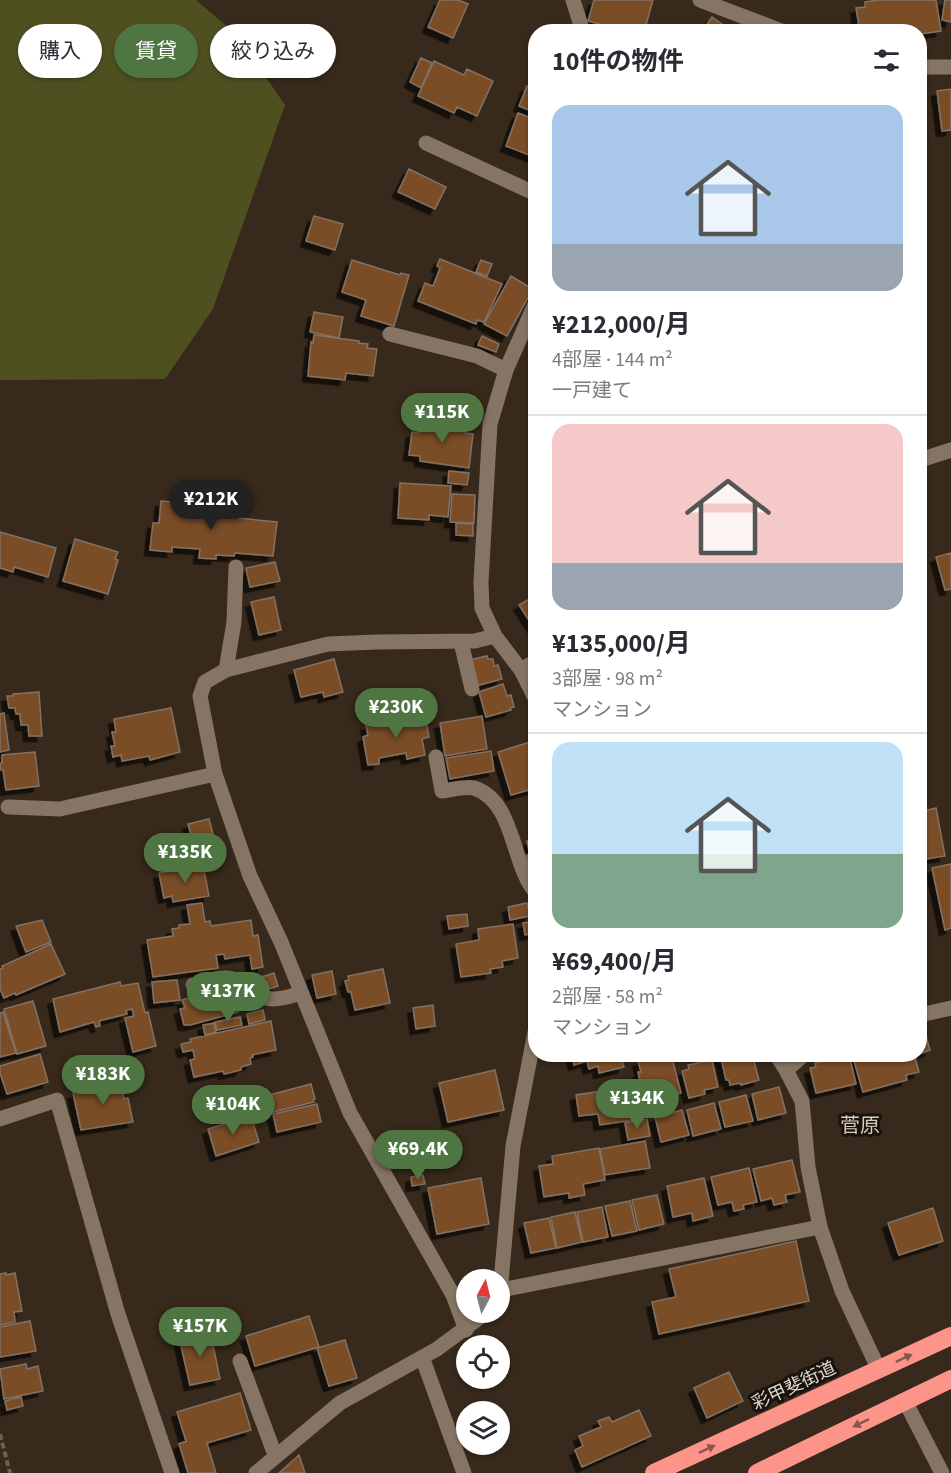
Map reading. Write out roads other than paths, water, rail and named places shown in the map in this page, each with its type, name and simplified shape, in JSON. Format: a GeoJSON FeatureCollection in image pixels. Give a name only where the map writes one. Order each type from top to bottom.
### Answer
{"type":"FeatureCollection","features":[{"type":"Feature","properties":{"kind":"highway","name":"彩甲斐街道"},"geometry":{"type":"LineString","coordinates":[[654,1473],[951,1336]]}},
{"type":"Feature","properties":{"kind":"highway"},"geometry":{"type":"LineString","coordinates":[[760,1473],[951,1379]]}},
{"type":"Feature","properties":{"kind":"street"},"geometry":{"type":"LineString","coordinates":[[573,0],[580,24]]}},
{"type":"Feature","properties":{"kind":"street"},"geometry":{"type":"LineString","coordinates":[[700,0],[763,24]]}},
{"type":"Feature","properties":{"kind":"street"},"geometry":{"type":"LineString","coordinates":[[927,67],[951,67]]}},
{"type":"Feature","properties":{"kind":"street"},"geometry":{"type":"LineString","coordinates":[[426,143],[528,190]]}},
{"type":"Feature","properties":{"kind":"street"},"geometry":{"type":"LineString","coordinates":[[528,320],[506,370],[490,424],[481,582],[482,608],[495,636],[521,670],[528,684]]}},
{"type":"Feature","properties":{"kind":"street"},"geometry":{"type":"LineString","coordinates":[[390,334],[477,356],[506,370]]}},
{"type":"Feature","properties":{"kind":"street"},"geometry":{"type":"LineString","coordinates":[[927,458],[951,450]]}},
{"type":"Feature","properties":{"kind":"street"},"geometry":{"type":"LineString","coordinates":[[226,670],[234,622],[236,567]]}},
{"type":"Feature","properties":{"kind":"street"},"geometry":{"type":"LineString","coordinates":[[466,1330],[453,1295],[350,1113],[281,942],[250,876],[214,774],[200,696],[205,682],[226,670],[328,644],[461,642],[495,636]]}},
{"type":"Feature","properties":{"kind":"street"},"geometry":{"type":"LineString","coordinates":[[461,642],[472,689]]}},
{"type":"Feature","properties":{"kind":"street"},"geometry":{"type":"LineString","coordinates":[[521,670],[528,666]]}},
{"type":"Feature","properties":{"kind":"street"},"geometry":{"type":"LineString","coordinates":[[436,757],[442,791],[472,787],[489,796],[504,815],[528,884]]}},
{"type":"Feature","properties":{"kind":"street"},"geometry":{"type":"LineString","coordinates":[[8,807],[60,809],[214,774]]}},
{"type":"Feature","properties":{"kind":"street"},"geometry":{"type":"LineString","coordinates":[[193,985],[225,978],[235,979],[258,996],[270,999],[283,999],[301,993]]}},
{"type":"Feature","properties":{"kind":"street"},"geometry":{"type":"LineString","coordinates":[[927,1013],[951,1008]]}},
{"type":"Feature","properties":{"kind":"street"},"geometry":{"type":"LineString","coordinates":[[502,1269],[513,1146],[529,1062]]}},
{"type":"Feature","properties":{"kind":"street"},"geometry":{"type":"LineString","coordinates":[[781,1062],[802,1101],[808,1167],[820,1227],[842,1292],[879,1370]]}},
{"type":"Feature","properties":{"kind":"street"},"geometry":{"type":"LineString","coordinates":[[786,1070],[796,1062]]}},
{"type":"Feature","properties":{"kind":"street"},"geometry":{"type":"LineString","coordinates":[[0,1119],[57,1100],[118,1314],[172,1473]]}},
{"type":"Feature","properties":{"kind":"street"},"geometry":{"type":"LineString","coordinates":[[510,1289],[820,1227]]}},
{"type":"Feature","properties":{"kind":"street"},"geometry":{"type":"LineString","coordinates":[[256,1473],[340,1403],[421,1358],[474,1323]]}},
{"type":"Feature","properties":{"kind":"street"},"geometry":{"type":"LineString","coordinates":[[421,1358],[464,1473]]}},
{"type":"Feature","properties":{"kind":"street"},"geometry":{"type":"LineString","coordinates":[[240,1361],[276,1455]]}},
{"type":"Feature","properties":{"kind":"street"},"geometry":{"type":"LineString","coordinates":[[905,1401],[942,1473]]}},
{"type":"Feature","properties":{"kind":"district","name":"菅原"},"geometry":{"type":"Point","coordinates":[860,1126]}}]}
